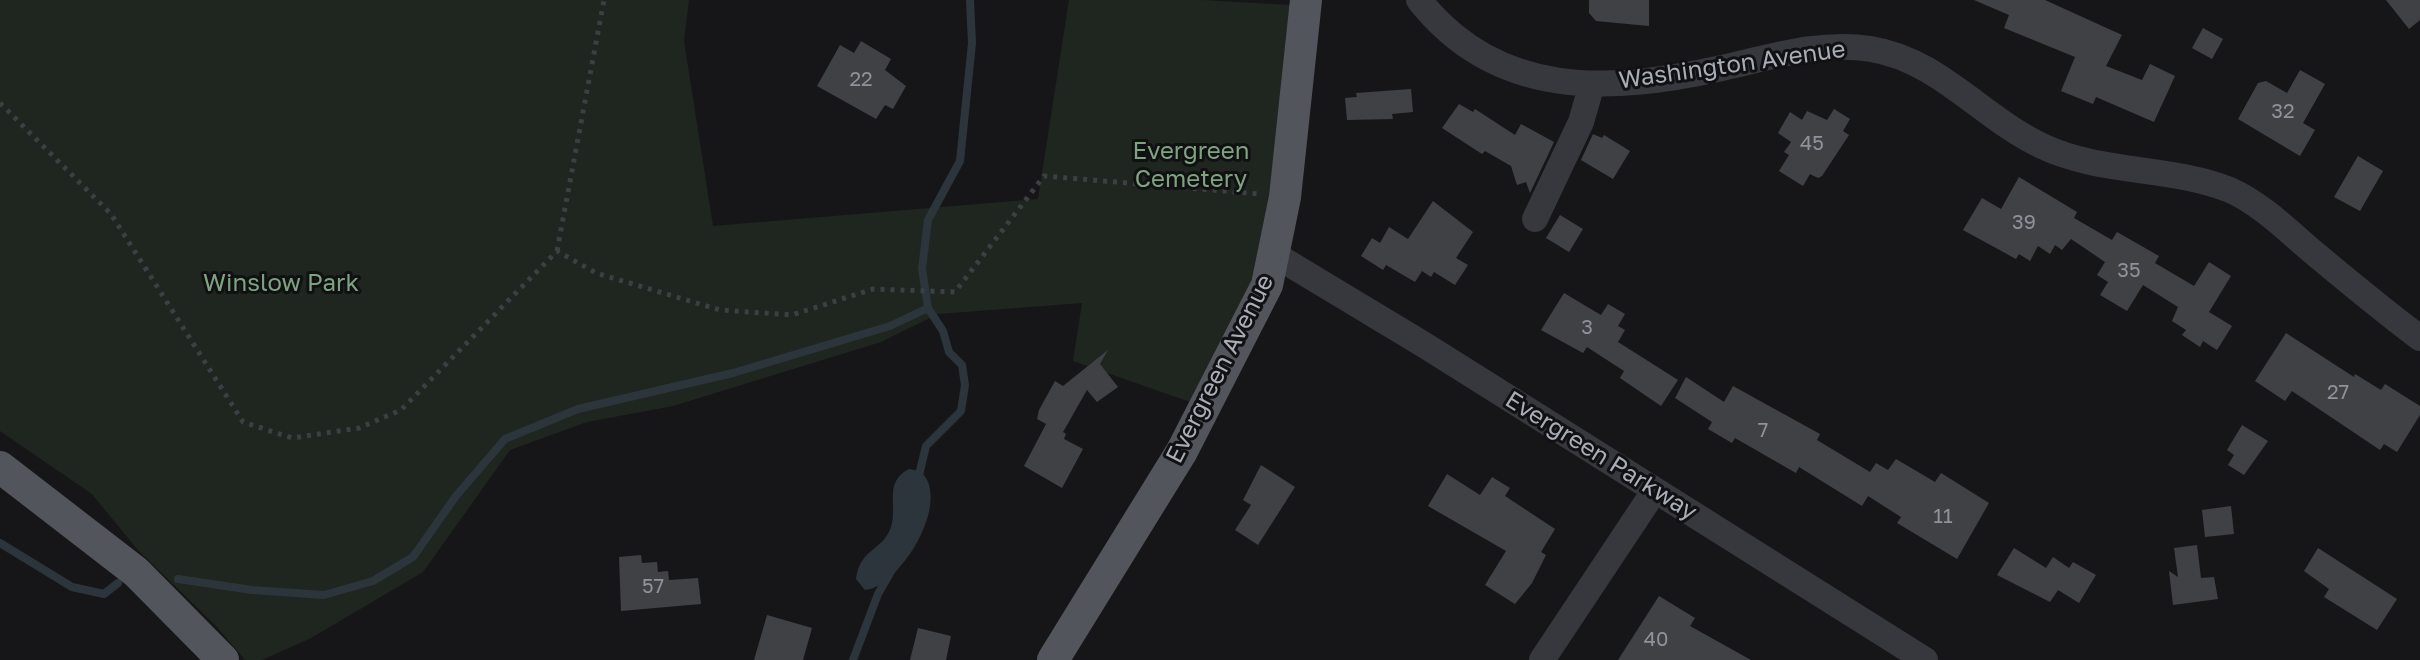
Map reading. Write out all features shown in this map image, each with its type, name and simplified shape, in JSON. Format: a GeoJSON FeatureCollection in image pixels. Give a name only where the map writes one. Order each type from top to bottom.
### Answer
{"type":"FeatureCollection","features":[{"type":"Feature","properties":{"kind":"main road","name":"Evergreen Avenue"},"geometry":{"type":"LineString","coordinates":[[1053,660],[1182,451],[1261,297],[1275,255],[1285,197],[1306,0]]}},
{"type":"Feature","properties":{"kind":"main road"},"geometry":{"type":"LineString","coordinates":[[0,467],[136,572],[181,613],[223,660]]}},
{"type":"Feature","properties":{"kind":"street","name":"Washington Avenue"},"geometry":{"type":"LineString","coordinates":[[1419,0],[1445,30],[1480,56],[1534,77],[1592,84],[1700,73],[1774,54],[1824,47],[1891,53],[1929,70],[1999,123],[2044,147],[2108,166],[2213,184],[2256,204],[2420,338]]}},
{"type":"Feature","properties":{"kind":"street"},"geometry":{"type":"LineString","coordinates":[[1535,219],[1581,122],[1592,84]]}},
{"type":"Feature","properties":{"kind":"street","name":"Evergreen Parkway"},"geometry":{"type":"LineString","coordinates":[[1275,255],[1925,660]]}},
{"type":"Feature","properties":{"kind":"street"},"geometry":{"type":"LineString","coordinates":[[1542,660],[1655,490]]}},
{"type":"Feature","properties":{"kind":"path"},"geometry":{"type":"LineString","coordinates":[[0,103],[111,214],[243,422],[292,438],[359,428],[401,410],[557,251],[604,0]]}},
{"type":"Feature","properties":{"kind":"path"},"geometry":{"type":"LineString","coordinates":[[557,251],[596,273],[720,310],[792,315],[873,289],[955,292],[1044,176],[1285,197]]}},
{"type":"Feature","properties":{"kind":"green space","name":"Winslow Park"},"geometry":{"type":"Polygon","coordinates":[[[0,0],[689,0],[684,41],[713,226],[1038,199],[1069,0],[1202,0],[1290,5],[1292,33],[1261,259],[1196,404],[1073,361],[1082,303],[938,314],[881,342],[673,406],[587,422],[510,450],[423,572],[311,638],[262,660],[245,660],[217,627],[137,549],[92,494],[0,431],[0,0]]]}},
{"type":"Feature","properties":{"kind":"shaded area"},"geometry":{"type":"Polygon","coordinates":[[[909,469],[920,471],[929,484],[931,502],[927,521],[918,541],[893,575],[879,586],[865,590],[856,579],[858,569],[887,535],[893,519],[896,481],[909,469]]]}},
{"type":"Feature","properties":{"kind":"building"},"geometry":{"type":"Polygon","coordinates":[[[1589,0],[1649,0],[1649,26],[1596,21],[1589,13],[1589,0]]]}},
{"type":"Feature","properties":{"kind":"building"},"geometry":{"type":"Polygon","coordinates":[[[1974,0],[2045,0],[2122,35],[2106,66],[2142,80],[2150,64],[2175,76],[2154,122],[2096,97],[2093,104],[2061,91],[2075,57],[2004,28],[2009,15],[1974,0]]]}},
{"type":"Feature","properties":{"kind":"building"},"geometry":{"type":"Polygon","coordinates":[[[2386,0],[2420,0],[2420,20],[2409,29],[2386,0]]]}},
{"type":"Feature","properties":{"kind":"building"},"geometry":{"type":"Polygon","coordinates":[[[2203,28],[2223,39],[2212,59],[2192,48],[2203,28]]]}},
{"type":"Feature","properties":{"kind":"building"},"geometry":{"type":"Polygon","coordinates":[[[861,41],[891,59],[885,70],[906,86],[893,109],[885,105],[876,119],[817,86],[840,45],[854,53],[861,41]]]}},
{"type":"Feature","properties":{"kind":"building"},"geometry":{"type":"Polygon","coordinates":[[[2300,70],[2325,84],[2303,123],[2315,130],[2300,156],[2238,119],[2258,83],[2266,81],[2287,93],[2300,70]]]}},
{"type":"Feature","properties":{"kind":"building"},"geometry":{"type":"Polygon","coordinates":[[[1411,89],[1413,112],[1392,114],[1393,119],[1347,120],[1345,98],[1357,97],[1356,93],[1411,89]]]}},
{"type":"Feature","properties":{"kind":"building"},"geometry":{"type":"Polygon","coordinates":[[[1459,104],[1473,112],[1475,109],[1515,135],[1521,124],[1554,142],[1530,193],[1526,182],[1517,185],[1511,166],[1485,151],[1482,154],[1442,128],[1459,104]]]}},
{"type":"Feature","properties":{"kind":"building"},"geometry":{"type":"Polygon","coordinates":[[[1834,109],[1850,119],[1843,131],[1849,135],[1822,176],[1818,178],[1810,174],[1803,186],[1779,171],[1789,155],[1784,152],[1791,142],[1778,133],[1790,112],[1802,120],[1807,111],[1827,120],[1834,109]]]}},
{"type":"Feature","properties":{"kind":"building"},"geometry":{"type":"Polygon","coordinates":[[[1593,134],[1602,138],[1604,135],[1630,151],[1613,179],[1581,160],[1593,134]]]}},
{"type":"Feature","properties":{"kind":"building"},"geometry":{"type":"Polygon","coordinates":[[[2358,156],[2383,171],[2360,211],[2334,197],[2358,156]]]}},
{"type":"Feature","properties":{"kind":"building"},"geometry":{"type":"Polygon","coordinates":[[[2019,177],[2077,212],[2074,218],[2112,240],[2117,232],[2159,256],[2155,263],[2194,286],[2209,262],[2231,276],[2209,312],[2232,326],[2217,350],[2203,341],[2200,347],[2182,335],[2186,330],[2172,321],[2178,307],[2143,285],[2127,311],[2100,295],[2108,282],[2097,275],[2105,262],[2071,239],[2062,250],[2055,245],[2050,254],[2038,246],[2030,261],[2019,254],[2016,259],[1963,230],[1982,198],[2001,209],[2019,177]]]}},
{"type":"Feature","properties":{"kind":"building"},"geometry":{"type":"Polygon","coordinates":[[[1433,201],[1473,232],[1456,258],[1468,265],[1455,285],[1434,272],[1431,277],[1422,271],[1415,282],[1386,265],[1383,270],[1361,256],[1372,238],[1380,243],[1389,227],[1408,239],[1433,201]]]}},
{"type":"Feature","properties":{"kind":"building"},"geometry":{"type":"Polygon","coordinates":[[[1560,215],[1583,229],[1569,252],[1546,238],[1560,215]]]}},
{"type":"Feature","properties":{"kind":"building"},"geometry":{"type":"Polygon","coordinates":[[[1564,293],[1601,315],[1608,304],[1625,314],[1618,326],[1625,330],[1618,342],[1678,380],[1661,406],[1620,378],[1624,371],[1587,347],[1583,353],[1541,330],[1564,293]]]}},
{"type":"Feature","properties":{"kind":"building"},"geometry":{"type":"Polygon","coordinates":[[[2286,333],[2354,377],[2355,374],[2381,390],[2385,384],[2420,406],[2420,415],[2397,452],[2384,444],[2380,450],[2292,391],[2285,401],[2255,381],[2286,333]]]}},
{"type":"Feature","properties":{"kind":"building"},"geometry":{"type":"Polygon","coordinates":[[[1108,350],[1100,364],[1118,387],[1097,402],[1087,390],[1063,432],[1066,434],[1064,439],[1083,449],[1062,488],[1024,466],[1046,424],[1050,426],[1037,419],[1039,410],[1055,381],[1063,386],[1108,350]]]}},
{"type":"Feature","properties":{"kind":"building"},"geometry":{"type":"Polygon","coordinates":[[[1686,377],[1724,402],[1733,386],[1820,434],[1817,440],[1870,472],[1876,463],[1888,470],[1896,459],[1935,482],[1941,473],[1989,503],[1957,559],[1897,523],[1901,517],[1868,496],[1862,506],[1799,467],[1796,473],[1735,438],[1732,443],[1708,429],[1712,422],[1675,398],[1686,377]]]}},
{"type":"Feature","properties":{"kind":"building"},"geometry":{"type":"Polygon","coordinates":[[[2242,425],[2268,441],[2244,475],[2228,465],[2234,455],[2227,450],[2242,425]]]}},
{"type":"Feature","properties":{"kind":"building"},"geometry":{"type":"Polygon","coordinates":[[[1261,465],[1295,487],[1258,545],[1235,530],[1251,505],[1243,500],[1261,465]]]}},
{"type":"Feature","properties":{"kind":"building"},"geometry":{"type":"Polygon","coordinates":[[[1447,474],[1480,495],[1492,477],[1510,488],[1505,496],[1555,529],[1541,552],[1546,555],[1532,583],[1515,604],[1485,585],[1506,551],[1428,506],[1447,474]]]}},
{"type":"Feature","properties":{"kind":"building"},"geometry":{"type":"Polygon","coordinates":[[[2231,506],[2234,534],[2205,537],[2202,510],[2231,506]]]}},
{"type":"Feature","properties":{"kind":"building"},"geometry":{"type":"Polygon","coordinates":[[[2197,545],[2201,578],[2214,577],[2218,599],[2173,605],[2169,571],[2178,577],[2174,548],[2197,545]]]}},
{"type":"Feature","properties":{"kind":"building"},"geometry":{"type":"Polygon","coordinates":[[[2014,548],[2046,568],[2053,557],[2069,568],[2073,562],[2096,575],[2079,603],[2058,590],[2050,602],[1997,575],[2014,548]]]}},
{"type":"Feature","properties":{"kind":"building"},"geometry":{"type":"Polygon","coordinates":[[[2318,548],[2397,599],[2377,630],[2324,597],[2329,589],[2304,571],[2318,548]]]}},
{"type":"Feature","properties":{"kind":"building"},"geometry":{"type":"Polygon","coordinates":[[[641,555],[642,563],[657,562],[658,572],[668,571],[669,580],[698,578],[701,604],[621,611],[619,557],[641,555]]]}},
{"type":"Feature","properties":{"kind":"building"},"geometry":{"type":"Polygon","coordinates":[[[1659,596],[1695,618],[1690,626],[1751,660],[1618,660],[1659,596]]]}},
{"type":"Feature","properties":{"kind":"building"},"geometry":{"type":"Polygon","coordinates":[[[767,615],[812,628],[803,660],[754,660],[767,615]]]}},
{"type":"Feature","properties":{"kind":"building"},"geometry":{"type":"Polygon","coordinates":[[[918,628],[951,636],[946,660],[910,660],[918,628]]]}},
{"type":"Feature","properties":{"kind":"waterway"},"geometry":{"type":"LineString","coordinates":[[918,479],[926,446],[961,411],[965,385],[962,365],[949,352],[943,331],[928,308],[922,269],[928,220],[960,161],[972,43],[970,0]]}},
{"type":"Feature","properties":{"kind":"waterway"},"geometry":{"type":"LineString","coordinates":[[178,579],[252,590],[324,595],[373,581],[413,557],[456,496],[505,439],[578,409],[733,373],[890,326],[928,308]]}},
{"type":"Feature","properties":{"kind":"waterway"},"geometry":{"type":"LineString","coordinates":[[0,543],[72,587],[104,594],[118,583]]}},
{"type":"Feature","properties":{"kind":"waterway"},"geometry":{"type":"LineString","coordinates":[[853,660],[878,594],[893,568]]}},
{"type":"Feature","properties":{"kind":"park label","name":"Evergreen Cemetery"},"geometry":{"type":"Point","coordinates":[1191,165]}}]}
